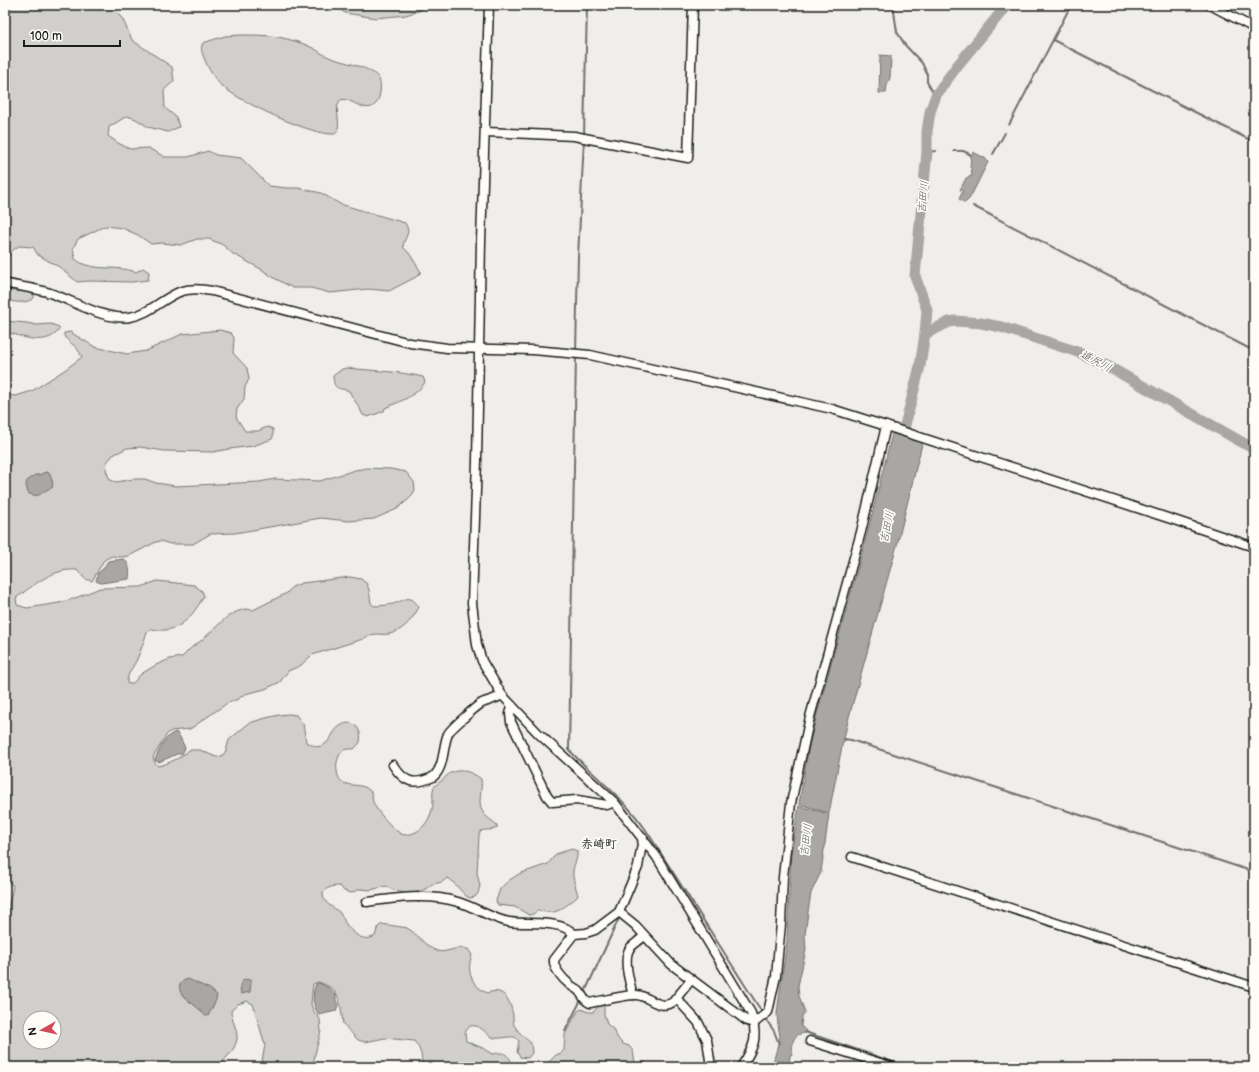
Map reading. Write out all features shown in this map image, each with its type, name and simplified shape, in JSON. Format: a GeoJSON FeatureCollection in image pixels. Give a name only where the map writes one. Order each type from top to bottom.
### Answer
{"type":"FeatureCollection","features":[{"type":"Feature","properties":{"kind":"street"},"geometry":{"type":"LineString","coordinates":[[489,5],[472,603],[476,645],[482,661],[502,695],[539,734],[614,802],[656,856],[751,1013],[754,1023],[754,1046],[741,1067]]}},
{"type":"Feature","properties":{"kind":"street"},"geometry":{"type":"LineString","coordinates":[[486,132],[574,136],[688,158],[693,5]]}},
{"type":"Feature","properties":{"kind":"street"},"geometry":{"type":"LineString","coordinates":[[1210,5],[1254,28]]}},
{"type":"Feature","properties":{"kind":"street"},"geometry":{"type":"LineString","coordinates":[[5,283],[49,293],[100,314],[123,318],[140,315],[183,291],[196,289],[212,291],[410,343],[447,348],[533,350],[590,355],[832,409],[928,439],[1254,547]]}},
{"type":"Feature","properties":{"kind":"street"},"geometry":{"type":"LineString","coordinates":[[754,1023],[768,1012],[776,976],[781,924],[783,877],[791,803],[810,717],[861,532],[888,426]]}},
{"type":"Feature","properties":{"kind":"street"},"geometry":{"type":"LineString","coordinates":[[393,765],[401,776],[407,780],[421,781],[432,777],[439,767],[448,734],[452,728],[466,718],[479,705],[502,695]]}},
{"type":"Feature","properties":{"kind":"street"},"geometry":{"type":"LineString","coordinates":[[512,706],[510,714],[511,722],[547,796],[552,802],[577,800],[607,805],[614,802]]}},
{"type":"Feature","properties":{"kind":"street"},"geometry":{"type":"LineString","coordinates":[[643,838],[638,867],[622,914],[595,930],[586,933],[574,934],[554,960],[553,964],[568,984],[578,990],[583,998],[590,1003],[639,995],[662,1005],[670,1004],[691,980]]}},
{"type":"Feature","properties":{"kind":"street"},"geometry":{"type":"LineString","coordinates":[[852,857],[1254,987]]}},
{"type":"Feature","properties":{"kind":"street"},"geometry":{"type":"LineString","coordinates":[[367,902],[403,897],[446,899],[459,902],[509,922],[556,925],[570,930],[574,934]]}},
{"type":"Feature","properties":{"kind":"street"},"geometry":{"type":"LineString","coordinates":[[622,914],[671,964],[746,1021],[754,1023]]}},
{"type":"Feature","properties":{"kind":"street"},"geometry":{"type":"LineString","coordinates":[[633,995],[627,967],[627,955],[630,948],[644,936]]}},
{"type":"Feature","properties":{"kind":"street"},"geometry":{"type":"LineString","coordinates":[[676,998],[698,1022],[708,1046],[711,1067]]}},
{"type":"Feature","properties":{"kind":"street"},"geometry":{"type":"LineString","coordinates":[[810,1041],[893,1067]]}},
{"type":"Feature","properties":{"kind":"shaded area"},"geometry":{"type":"Polygon","coordinates":[[[5,5],[112,5],[123,20],[132,40],[172,67],[174,81],[164,90],[165,108],[176,117],[179,127],[168,132],[148,127],[136,119],[127,116],[109,127],[108,136],[130,149],[148,148],[165,157],[188,157],[208,151],[216,155],[241,158],[269,186],[298,188],[321,193],[340,204],[405,223],[408,233],[403,247],[409,253],[421,272],[416,277],[389,291],[368,289],[330,293],[311,288],[293,288],[233,254],[223,245],[209,239],[197,239],[181,245],[162,243],[151,244],[138,235],[122,228],[105,226],[78,239],[73,248],[75,259],[85,265],[98,267],[124,269],[136,272],[143,268],[149,272],[148,280],[132,282],[77,282],[61,268],[38,255],[33,247],[19,246],[13,250],[8,260],[7,268],[5,269],[5,5]]]}},
{"type":"Feature","properties":{"kind":"shaded area"},"geometry":{"type":"Polygon","coordinates":[[[334,5],[425,5],[421,10],[406,15],[376,18],[345,13],[334,5]]]}},
{"type":"Feature","properties":{"kind":"shaded area"},"geometry":{"type":"Polygon","coordinates":[[[225,36],[269,36],[291,40],[309,46],[327,56],[364,68],[379,79],[380,91],[378,100],[373,106],[368,108],[346,100],[339,102],[337,110],[338,127],[335,134],[310,130],[260,109],[244,101],[222,86],[209,69],[202,52],[203,43],[225,36]]]}},
{"type":"Feature","properties":{"kind":"shaded area"},"geometry":{"type":"Polygon","coordinates":[[[5,290],[28,292],[34,295],[34,298],[23,302],[12,301],[5,299],[5,290]]]}},
{"type":"Feature","properties":{"kind":"shaded area"},"geometry":{"type":"Polygon","coordinates":[[[5,321],[36,325],[51,324],[59,327],[59,330],[54,335],[47,338],[26,338],[5,331],[5,321]]]}},
{"type":"Feature","properties":{"kind":"shaded area"},"geometry":{"type":"Polygon","coordinates":[[[220,330],[231,333],[234,338],[233,353],[247,368],[249,379],[245,387],[244,399],[237,409],[236,417],[245,431],[258,431],[267,427],[273,429],[273,437],[272,439],[253,446],[213,452],[164,451],[140,447],[127,448],[113,455],[107,462],[106,470],[110,480],[117,482],[133,479],[145,479],[156,483],[176,486],[259,482],[275,479],[320,481],[355,470],[367,468],[391,469],[406,472],[414,482],[415,490],[410,498],[397,509],[374,519],[348,521],[321,518],[235,533],[210,534],[193,544],[170,544],[161,541],[156,542],[129,556],[112,556],[104,560],[92,581],[85,579],[77,570],[68,570],[44,578],[16,598],[17,605],[27,608],[59,603],[100,588],[141,587],[157,581],[194,585],[202,591],[204,596],[199,604],[189,617],[177,627],[161,630],[152,629],[147,632],[138,656],[128,676],[128,684],[133,683],[141,674],[156,665],[170,659],[182,657],[227,617],[245,609],[253,610],[287,593],[292,587],[302,583],[350,577],[361,579],[367,584],[371,603],[374,606],[393,604],[407,599],[416,602],[419,607],[415,615],[405,626],[397,631],[389,634],[375,634],[312,655],[300,666],[288,671],[280,682],[265,689],[245,694],[226,704],[190,729],[171,731],[167,734],[153,757],[158,766],[175,760],[189,750],[200,750],[216,757],[222,756],[226,751],[229,740],[249,723],[279,715],[296,715],[303,724],[306,742],[314,746],[324,745],[337,728],[349,723],[356,726],[360,732],[360,742],[354,749],[342,751],[338,759],[337,766],[339,777],[346,784],[361,786],[370,791],[372,793],[373,802],[381,815],[398,832],[405,835],[420,830],[426,823],[432,811],[434,787],[450,773],[463,771],[474,774],[481,779],[480,806],[486,816],[497,825],[497,828],[481,831],[479,835],[477,873],[480,886],[475,897],[470,898],[466,896],[450,879],[447,878],[442,882],[433,884],[426,889],[415,893],[400,892],[386,886],[371,890],[360,889],[351,893],[344,891],[340,886],[337,886],[327,889],[323,892],[323,896],[328,904],[340,913],[352,931],[363,938],[371,938],[375,936],[378,927],[382,924],[407,928],[428,946],[437,951],[459,948],[468,949],[472,955],[470,961],[470,972],[474,982],[487,993],[498,992],[505,996],[512,1010],[514,1025],[531,1043],[532,1053],[528,1058],[520,1057],[517,1052],[519,1041],[515,1037],[494,1038],[477,1026],[470,1026],[465,1032],[466,1041],[493,1054],[505,1054],[516,1067],[422,1067],[421,1053],[414,1041],[385,1038],[365,1042],[358,1040],[343,1024],[340,1003],[336,993],[326,985],[318,982],[313,984],[311,1004],[314,1012],[320,1019],[321,1031],[313,1067],[261,1067],[265,1045],[253,1004],[247,1001],[238,1004],[231,1011],[237,1039],[234,1047],[220,1067],[5,1067],[5,919],[13,885],[5,880],[5,395],[16,396],[32,391],[82,357],[76,347],[64,336],[64,333],[70,332],[95,347],[127,354],[146,351],[182,334],[220,330]]]}},
{"type":"Feature","properties":{"kind":"shaded area"},"geometry":{"type":"Polygon","coordinates":[[[347,368],[414,375],[423,377],[425,382],[418,391],[402,401],[385,408],[384,411],[368,417],[363,415],[349,391],[337,388],[334,384],[333,376],[342,369],[347,368]]]}},
{"type":"Feature","properties":{"kind":"shaded area"},"geometry":{"type":"Polygon","coordinates":[[[572,849],[577,851],[573,875],[578,896],[571,902],[554,912],[537,911],[529,915],[515,907],[498,905],[496,901],[500,889],[508,881],[519,874],[548,864],[556,854],[572,849]]]}},
{"type":"Feature","properties":{"kind":"shaded area"},"geometry":{"type":"Polygon","coordinates":[[[602,1002],[604,1004],[604,1014],[607,1024],[612,1028],[619,1040],[623,1044],[629,1046],[633,1051],[635,1063],[646,1063],[647,1067],[544,1067],[556,1055],[564,1050],[565,1034],[578,1011],[581,1009],[588,1012],[593,1012],[598,1007],[598,1004],[602,1002]]]}},
{"type":"Feature","properties":{"kind":"water"},"geometry":{"type":"Polygon","coordinates":[[[880,55],[891,56],[890,78],[886,93],[879,93],[880,55]]]}},
{"type":"Feature","properties":{"kind":"water"},"geometry":{"type":"Polygon","coordinates":[[[973,152],[985,158],[988,162],[970,198],[965,203],[959,199],[963,191],[960,190],[966,178],[972,176],[970,167],[971,156],[968,154],[972,155],[973,152]]]}},
{"type":"Feature","properties":{"kind":"water"},"geometry":{"type":"Polygon","coordinates":[[[893,430],[923,440],[897,545],[849,717],[844,738],[846,739],[843,741],[829,813],[799,804],[809,746],[817,714],[867,535],[893,430]]]}},
{"type":"Feature","properties":{"kind":"water"},"geometry":{"type":"Polygon","coordinates":[[[46,472],[49,473],[51,478],[53,484],[52,488],[38,495],[28,493],[26,485],[27,481],[35,475],[46,472]]]}},
{"type":"Feature","properties":{"kind":"water"},"geometry":{"type":"Polygon","coordinates":[[[124,559],[129,568],[129,579],[101,583],[96,581],[98,573],[103,569],[108,561],[124,559]]]}},
{"type":"Feature","properties":{"kind":"water"},"geometry":{"type":"Polygon","coordinates":[[[176,732],[185,748],[182,754],[177,754],[159,762],[156,761],[158,752],[163,743],[169,736],[176,732]]]}},
{"type":"Feature","properties":{"kind":"water"},"geometry":{"type":"Polygon","coordinates":[[[799,806],[829,814],[821,872],[811,893],[805,935],[806,950],[798,986],[799,996],[805,1012],[802,1016],[801,1026],[806,1033],[795,1037],[789,1067],[772,1067],[780,1036],[777,1013],[787,941],[791,853],[799,806]]]}},
{"type":"Feature","properties":{"kind":"water"},"geometry":{"type":"Polygon","coordinates":[[[188,979],[210,989],[217,995],[208,1016],[204,1015],[181,993],[180,985],[184,980],[188,979]]]}},
{"type":"Feature","properties":{"kind":"water"},"geometry":{"type":"Polygon","coordinates":[[[244,979],[250,980],[251,982],[250,992],[241,994],[240,985],[244,979]]]}},
{"type":"Feature","properties":{"kind":"water"},"geometry":{"type":"Polygon","coordinates":[[[319,983],[329,988],[336,995],[338,1005],[336,1011],[319,1015],[314,1004],[313,996],[316,984],[319,983]]]}},
{"type":"Feature","properties":{"kind":"waterway"},"geometry":{"type":"LineString","coordinates":[[584,136],[587,5]]}},
{"type":"Feature","properties":{"kind":"waterway"},"geometry":{"type":"LineString","coordinates":[[893,5],[897,32],[905,45],[922,63],[927,74],[927,82],[936,97]]}},
{"type":"Feature","properties":{"kind":"waterway","name":"吉田川"},"geometry":{"type":"LineString","coordinates":[[901,441],[920,366],[925,334],[927,310],[915,276],[930,112],[936,95],[957,66],[1007,5]]}},
{"type":"Feature","properties":{"kind":"waterway"},"geometry":{"type":"LineString","coordinates":[[1009,125],[1071,5]]}},
{"type":"Feature","properties":{"kind":"waterway"},"geometry":{"type":"LineString","coordinates":[[1053,40],[1254,142]]}},
{"type":"Feature","properties":{"kind":"waterway"},"geometry":{"type":"LineString","coordinates":[[993,154],[1005,133]]}},
{"type":"Feature","properties":{"kind":"waterway"},"geometry":{"type":"LineString","coordinates":[[576,352],[578,257],[584,140]]}},
{"type":"Feature","properties":{"kind":"waterway"},"geometry":{"type":"LineString","coordinates":[[927,152],[936,151]]}},
{"type":"Feature","properties":{"kind":"waterway"},"geometry":{"type":"LineString","coordinates":[[954,151],[963,151],[970,154]]}},
{"type":"Feature","properties":{"kind":"waterway"},"geometry":{"type":"LineString","coordinates":[[973,206],[1254,351]]}},
{"type":"Feature","properties":{"kind":"waterway","name":"道尻川"},"geometry":{"type":"LineString","coordinates":[[925,334],[949,322],[956,321],[981,323],[1001,327],[1081,353],[1111,368],[1254,449]]}},
{"type":"Feature","properties":{"kind":"waterway"},"geometry":{"type":"LineString","coordinates":[[576,356],[569,750],[619,798],[646,830],[762,1012]]}},
{"type":"Feature","properties":{"kind":"waterway"},"geometry":{"type":"LineString","coordinates":[[844,739],[851,740],[1254,872]]}},
{"type":"Feature","properties":{"kind":"waterway"},"geometry":{"type":"LineString","coordinates":[[584,994],[620,916]]}},
{"type":"Feature","properties":{"kind":"waterway"},"geometry":{"type":"LineString","coordinates":[[565,1031],[581,1000]]}},
{"type":"Feature","properties":{"kind":"waterway"},"geometry":{"type":"LineString","coordinates":[[767,1021],[774,1031],[779,1044]]}},
{"type":"Feature","properties":{"kind":"waterway"},"geometry":{"type":"LineString","coordinates":[[805,1032],[908,1067]]}},
{"type":"Feature","properties":{"kind":"district","name":"赤崎町"},"geometry":{"type":"Point","coordinates":[599,844]}}]}
